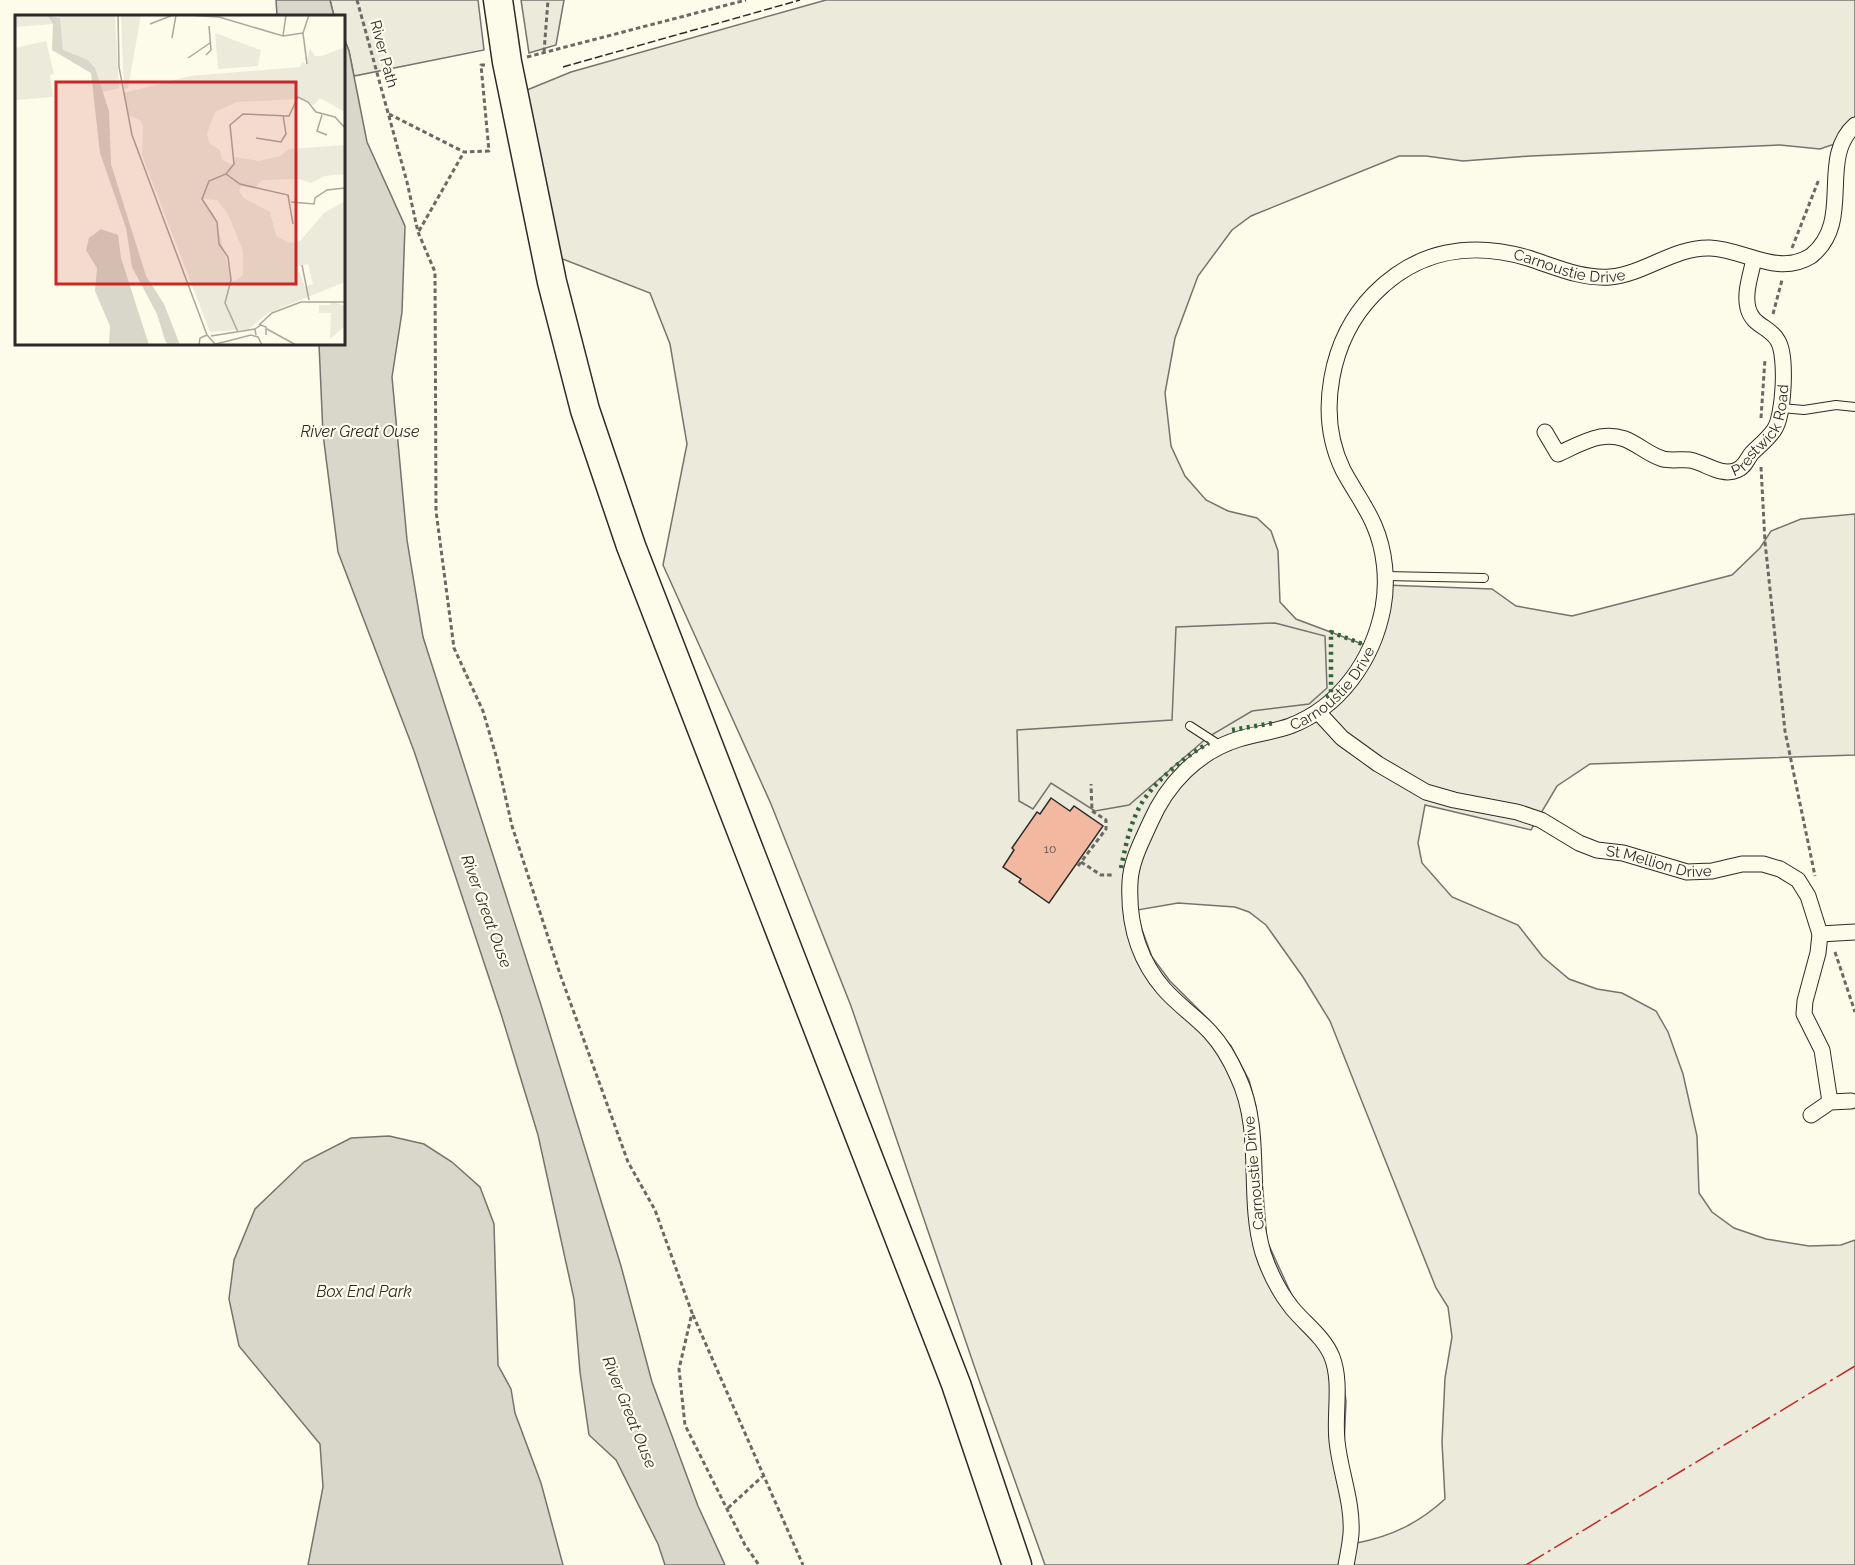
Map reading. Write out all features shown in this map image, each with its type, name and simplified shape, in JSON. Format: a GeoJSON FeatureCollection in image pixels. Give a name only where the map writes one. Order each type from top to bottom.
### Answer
{"type":"FeatureCollection","features":[{"type":"Feature","properties":{"kind":"highway"},"geometry":{"type":"LineString","coordinates":[[498,0],[507,62],[552,282],[589,422],[631,546],[956,1384],[1017,1565]]}},
{"type":"Feature","properties":{"kind":"street"},"geometry":{"type":"LineString","coordinates":[[1785,265],[1801,262],[1817,253],[1831,239],[1837,223],[1839,206],[1842,143],[1846,132],[1855,125]]}},
{"type":"Feature","properties":{"kind":"street","name":"Carnoustie Drive"},"geometry":{"type":"LineString","coordinates":[[1346,1565],[1351,1531],[1348,1496],[1336,1435],[1337,1380],[1331,1354],[1315,1332],[1291,1307],[1264,1255],[1257,1224],[1256,1168],[1250,1112],[1242,1083],[1212,1034],[1162,988],[1143,958],[1134,934],[1130,904],[1130,875],[1139,848],[1165,793],[1185,769],[1221,746],[1291,726],[1318,712],[1337,697],[1357,674],[1376,636],[1384,604],[1385,576],[1382,551],[1376,527],[1342,468],[1333,443],[1330,396],[1334,367],[1344,338],[1357,314],[1374,294],[1395,276],[1421,261],[1447,252],[1466,250],[1502,252],[1590,277],[1613,277],[1635,271],[1680,252],[1700,248],[1720,249],[1785,265]]}},
{"type":"Feature","properties":{"kind":"street","name":"Prestwick Road"},"geometry":{"type":"LineString","coordinates":[[1545,432],[1558,454],[1600,437],[1621,438],[1636,443],[1664,459],[1692,461],[1720,471],[1731,472],[1744,466],[1760,444],[1774,431],[1781,408],[1782,358],[1778,341],[1755,322],[1748,309],[1747,292],[1754,259]]}},
{"type":"Feature","properties":{"kind":"street","name":"St Mellion Drive"},"geometry":{"type":"LineString","coordinates":[[1318,712],[1341,738],[1378,764],[1426,792],[1454,800],[1517,812],[1541,820],[1579,843],[1597,850],[1623,853],[1687,872],[1712,871],[1742,864],[1763,864],[1780,868],[1798,880],[1825,934],[1804,1001],[1804,1014],[1822,1050],[1830,1102]]}},
{"type":"Feature","properties":{"kind":"street"},"geometry":{"type":"LineString","coordinates":[[1825,934],[1855,932]]}},
{"type":"Feature","properties":{"kind":"street"},"geometry":{"type":"LineString","coordinates":[[1811,1115],[1830,1102],[1853,1102]]}},
{"type":"Feature","properties":{"kind":"lane"},"geometry":{"type":"LineString","coordinates":[[1781,408],[1804,410],[1836,405],[1855,407]]}},
{"type":"Feature","properties":{"kind":"lane"},"geometry":{"type":"LineString","coordinates":[[1385,576],[1484,578]]}},
{"type":"Feature","properties":{"kind":"lane"},"geometry":{"type":"LineString","coordinates":[[1190,726],[1221,746]]}},
{"type":"Feature","properties":{"kind":"path","name":"River Path"},"geometry":{"type":"LineString","coordinates":[[357,0],[407,182],[418,232],[435,272],[436,512],[454,648],[483,711],[497,759],[512,826],[564,985],[628,1162],[655,1210],[692,1313],[803,1565]]}},
{"type":"Feature","properties":{"kind":"path"},"geometry":{"type":"LineString","coordinates":[[544,52],[548,0]]}},
{"type":"Feature","properties":{"kind":"path"},"geometry":{"type":"LineString","coordinates":[[387,114],[464,152],[489,151],[481,66],[507,62],[746,0]]}},
{"type":"Feature","properties":{"kind":"path"},"geometry":{"type":"LineString","coordinates":[[418,232],[464,152]]}},
{"type":"Feature","properties":{"kind":"path"},"geometry":{"type":"LineString","coordinates":[[1816,879],[1785,731],[1765,542],[1760,444],[1761,390],[1768,332],[1785,265],[1821,172]]}},
{"type":"Feature","properties":{"kind":"path"},"geometry":{"type":"LineString","coordinates":[[1078,866],[1106,829],[1106,820],[1092,811],[1091,784]]}},
{"type":"Feature","properties":{"kind":"path"},"geometry":{"type":"LineString","coordinates":[[1081,862],[1101,875],[1130,875]]}},
{"type":"Feature","properties":{"kind":"path"},"geometry":{"type":"LineString","coordinates":[[1825,934],[1855,1012]]}},
{"type":"Feature","properties":{"kind":"path"},"geometry":{"type":"LineString","coordinates":[[692,1313],[679,1369],[685,1425],[745,1545],[759,1565]]}},
{"type":"Feature","properties":{"kind":"path"},"geometry":{"type":"LineString","coordinates":[[727,1509],[764,1474]]}},
{"type":"Feature","properties":{"kind":"shaded area"},"geometry":{"type":"Polygon","coordinates":[[[330,0],[478,0],[484,50],[354,76],[345,41],[345,15],[334,15],[330,0]]]}},
{"type":"Feature","properties":{"kind":"shaded area"},"geometry":{"type":"Polygon","coordinates":[[[521,0],[564,0],[556,45],[529,53],[521,0]]]}},
{"type":"Feature","properties":{"kind":"shaded area"},"geometry":{"type":"Polygon","coordinates":[[[826,0],[1855,0],[1855,137],[1820,149],[1780,145],[1463,161],[1426,156],[1399,156],[1251,216],[1232,230],[1198,276],[1175,338],[1165,393],[1171,446],[1185,476],[1206,500],[1228,511],[1257,518],[1271,531],[1278,551],[1280,602],[1296,619],[1365,645],[1385,585],[1492,589],[1516,606],[1572,616],[1732,575],[1760,548],[1771,531],[1801,519],[1855,514],[1855,755],[1590,764],[1557,786],[1531,830],[1425,805],[1418,843],[1422,863],[1452,897],[1518,925],[1543,957],[1569,979],[1597,989],[1622,993],[1656,1011],[1668,1032],[1683,1074],[1697,1136],[1699,1193],[1712,1212],[1734,1228],[1766,1239],[1809,1246],[1841,1245],[1855,1240],[1855,1565],[1045,1565],[851,1006],[771,804],[663,565],[687,444],[670,344],[650,293],[560,258],[527,90],[571,72],[826,0]],[[1178,903],[1137,910],[1152,957],[1170,981],[1231,1046],[1249,1080],[1256,1107],[1267,1241],[1294,1300],[1330,1342],[1341,1365],[1346,1401],[1344,1447],[1357,1543],[1382,1537],[1415,1522],[1445,1499],[1442,1442],[1445,1378],[1452,1337],[1448,1307],[1436,1288],[1330,1021],[1303,977],[1266,925],[1249,912],[1235,907],[1178,903]]]}},
{"type":"Feature","properties":{"kind":"shaded area"},"geometry":{"type":"Polygon","coordinates":[[[1275,623],[1325,636],[1327,688],[1309,704],[1252,711],[1208,737],[1129,805],[1095,811],[1051,783],[1033,809],[1019,801],[1017,730],[1172,720],[1176,627],[1275,623]]]}},
{"type":"Feature","properties":{"kind":"water"},"geometry":{"type":"Polygon","coordinates":[[[276,0],[330,0],[334,15],[277,15],[276,0]]]}},
{"type":"Feature","properties":{"kind":"water","name":"River Great Ouse"},"geometry":{"type":"Polygon","coordinates":[[[345,41],[367,142],[405,226],[402,312],[392,377],[407,540],[423,637],[541,1005],[621,1266],[652,1382],[698,1506],[725,1565],[665,1565],[658,1544],[616,1460],[589,1435],[580,1372],[574,1299],[538,1135],[502,1017],[414,751],[338,552],[323,434],[319,345],[345,345],[345,41]]]}},
{"type":"Feature","properties":{"kind":"water","name":"Box End Park"},"geometry":{"type":"Polygon","coordinates":[[[389,1136],[424,1144],[452,1162],[480,1187],[494,1224],[498,1365],[511,1389],[515,1413],[541,1483],[563,1565],[308,1565],[323,1487],[320,1444],[239,1346],[229,1299],[234,1260],[255,1209],[304,1162],[351,1138],[389,1136]]]}},
{"type":"Feature","properties":{"kind":"building"},"geometry":{"type":"Polygon","coordinates":[[[1051,798],[1070,811],[1074,806],[1103,826],[1049,903],[1019,882],[1021,879],[1003,867],[1014,850],[1012,848],[1037,812],[1040,814],[1051,798]]]}},
{"type":"Feature","properties":{"kind":"hedge"},"geometry":{"type":"LineString","coordinates":[[1326,697],[1331,694],[1331,632],[1365,645]]}},
{"type":"Feature","properties":{"kind":"hedge"},"geometry":{"type":"LineString","coordinates":[[1232,730],[1274,723]]}},
{"type":"Feature","properties":{"kind":"hedge"},"geometry":{"type":"LineString","coordinates":[[1121,868],[1133,823],[1145,798],[1174,768],[1209,743]]}},
{"type":"Feature","properties":{"kind":"fence"},"geometry":{"type":"LineString","coordinates":[[563,67],[800,0]]}},
{"type":"Feature","properties":{"kind":"power"},"geometry":{"type":"LineString","coordinates":[[1526,1565],[1855,1366]]}}]}
